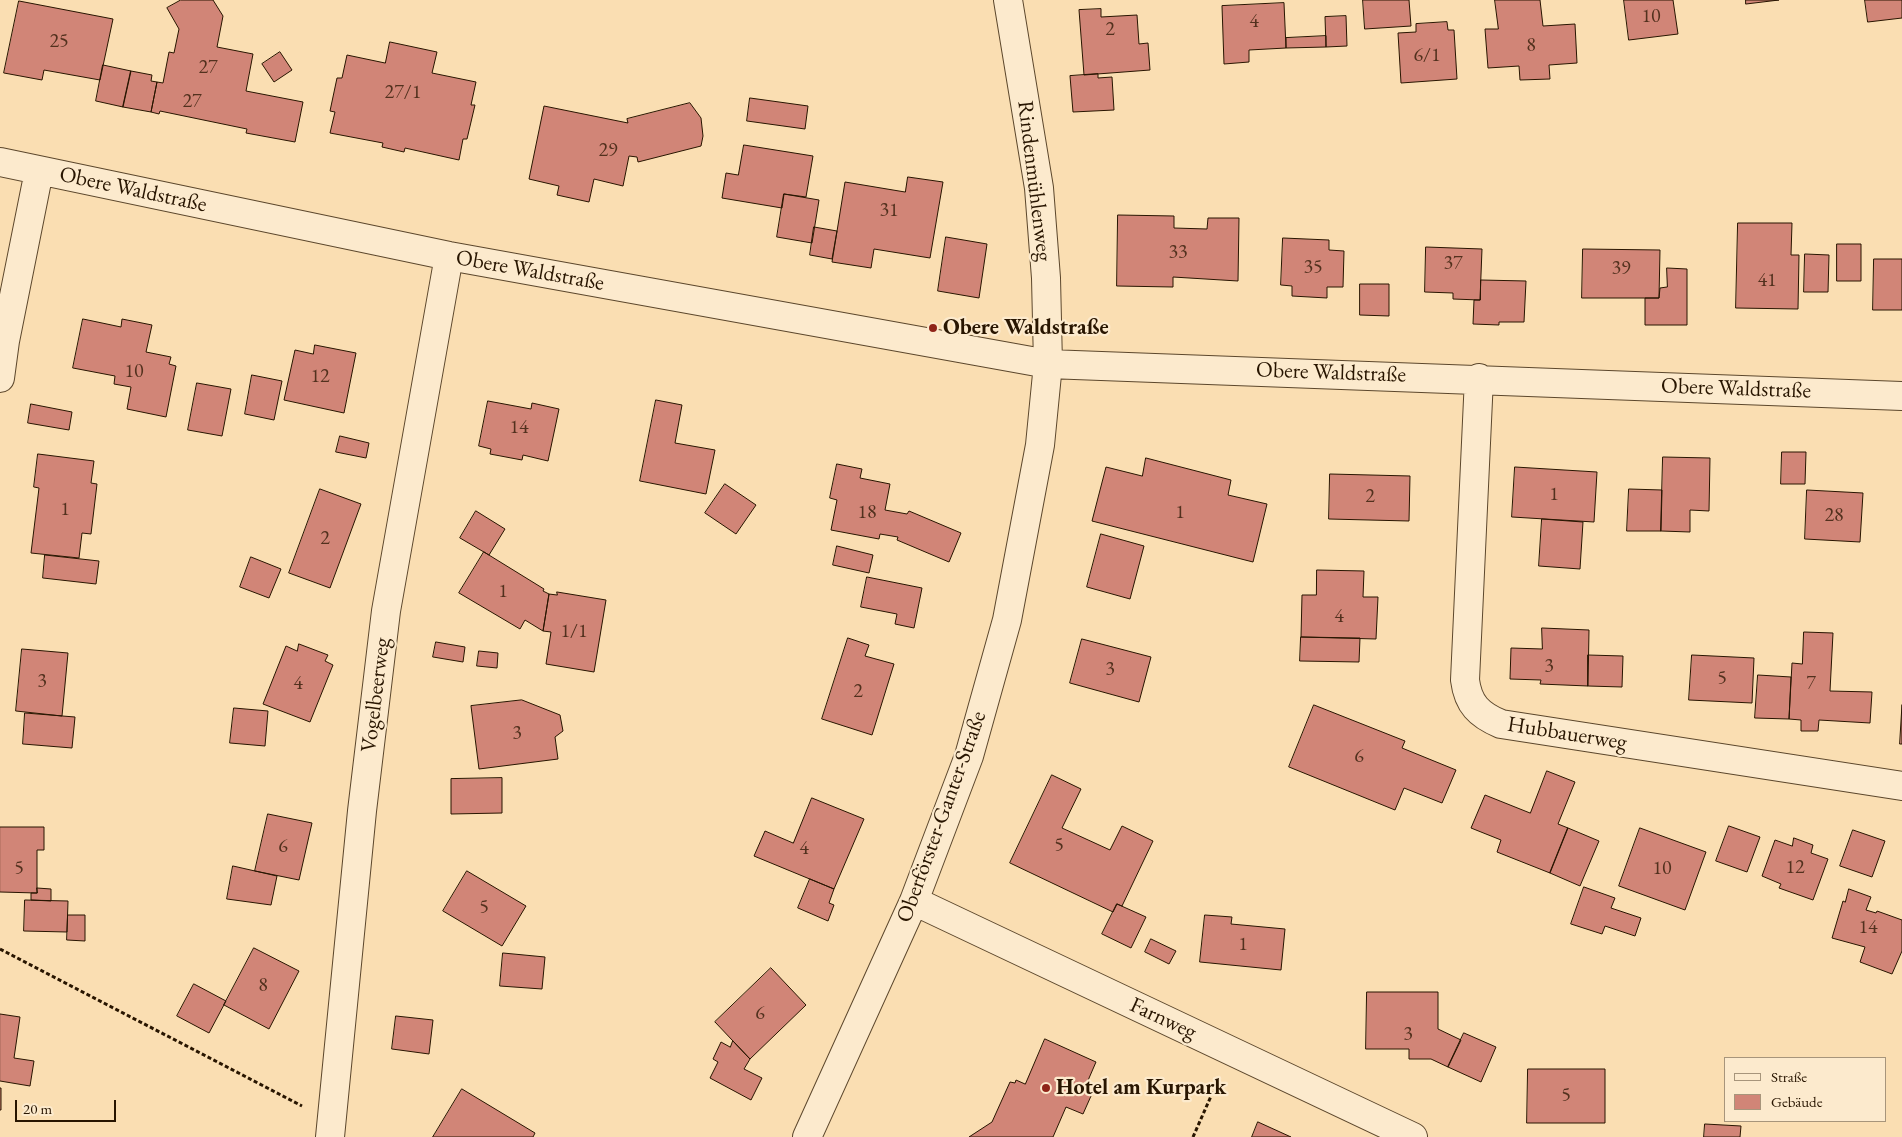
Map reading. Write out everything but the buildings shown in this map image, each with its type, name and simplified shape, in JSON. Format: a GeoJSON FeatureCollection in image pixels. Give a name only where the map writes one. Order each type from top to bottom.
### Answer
{"type":"FeatureCollection","features":[{"type":"Feature","properties":{"kind":"street","name":"Rindenmühlenweg"},"geometry":{"type":"LineString","coordinates":[[1008,0],[1039,188],[1046,278],[1048,364]]}},
{"type":"Feature","properties":{"kind":"street","name":"Obere Waldstraße"},"geometry":{"type":"LineString","coordinates":[[0,162],[449,256],[1048,364],[1479,378],[1902,396]]}},
{"type":"Feature","properties":{"kind":"street"},"geometry":{"type":"LineString","coordinates":[[0,378],[5,341],[39,171]]}},
{"type":"Feature","properties":{"kind":"street","name":"Vogelbeerweg"},"geometry":{"type":"LineString","coordinates":[[331,1129],[362,811],[386,611],[449,256]]}},
{"type":"Feature","properties":{"kind":"street","name":"Oberförster-Ganter-Straße"},"geometry":{"type":"LineString","coordinates":[[807,1137],[914,901],[969,756],[1007,620],[1040,445],[1048,364]]}},
{"type":"Feature","properties":{"kind":"street","name":"Hubbauerweg"},"geometry":{"type":"LineString","coordinates":[[1479,378],[1465,680],[1467,695],[1475,709],[1486,718],[1501,724],[1902,786]]}},
{"type":"Feature","properties":{"kind":"street","name":"Farnweg"},"geometry":{"type":"LineString","coordinates":[[914,901],[1413,1137]]}},
{"type":"Feature","properties":{"kind":"path"},"geometry":{"type":"LineString","coordinates":[[0,949],[331,1129]]}},
{"type":"Feature","properties":{"kind":"path"},"geometry":{"type":"LineString","coordinates":[[1193,1137],[1231,1051]]}},
{"type":"Feature","properties":{"kind":"place","name":"Obere Waldstraße"},"geometry":{"type":"Point","coordinates":[933,328]}},
{"type":"Feature","properties":{"kind":"place","name":"Hotel am Kurpark"},"geometry":{"type":"Point","coordinates":[1046,1088]}}]}
